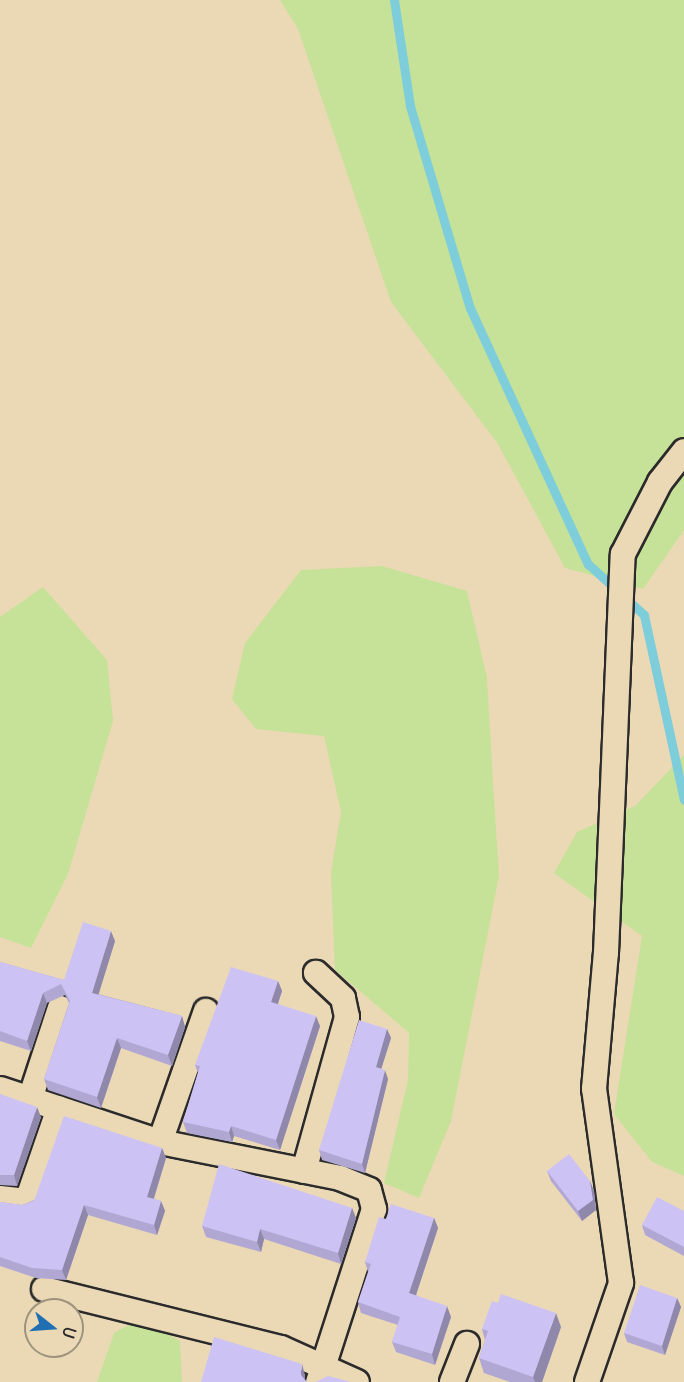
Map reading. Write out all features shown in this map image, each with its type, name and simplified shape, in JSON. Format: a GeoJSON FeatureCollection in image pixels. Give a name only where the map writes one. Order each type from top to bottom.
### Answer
{"type":"FeatureCollection","features":[{"type":"Feature","properties":{"kind":"street"},"geometry":{"type":"LineString","coordinates":[[587,1382],[621,1283],[594,1089],[606,953],[617,619],[623,554],[660,482],[684,451]]}},
{"type":"Feature","properties":{"kind":"street"},"geometry":{"type":"LineString","coordinates":[[304,1171],[347,1017],[343,998],[315,973]]}},
{"type":"Feature","properties":{"kind":"street"},"geometry":{"type":"LineString","coordinates":[[30,1099],[60,1008]]}},
{"type":"Feature","properties":{"kind":"street"},"geometry":{"type":"LineString","coordinates":[[160,1142],[206,1011]]}},
{"type":"Feature","properties":{"kind":"street"},"geometry":{"type":"LineString","coordinates":[[0,1089],[160,1142],[360,1184],[375,1199],[321,1374]]}},
{"type":"Feature","properties":{"kind":"street"},"geometry":{"type":"LineString","coordinates":[[0,1198],[27,1201],[59,1108]]}},
{"type":"Feature","properties":{"kind":"street"},"geometry":{"type":"LineString","coordinates":[[44,1289],[281,1348],[321,1374],[357,1382]]}},
{"type":"Feature","properties":{"kind":"street"},"geometry":{"type":"LineString","coordinates":[[452,1382],[467,1344]]}},
{"type":"Feature","properties":{"kind":"green space"},"geometry":{"type":"Polygon","coordinates":[[[280,0],[684,0],[684,530],[643,589],[565,568],[498,444],[391,302],[298,29],[280,0]]]}},
{"type":"Feature","properties":{"kind":"green space"},"geometry":{"type":"Polygon","coordinates":[[[382,566],[467,591],[487,678],[499,876],[451,1121],[419,1198],[384,1183],[408,1080],[409,1033],[335,970],[331,872],[341,812],[324,736],[256,729],[232,699],[245,643],[301,570],[382,566]]]}},
{"type":"Feature","properties":{"kind":"green space"},"geometry":{"type":"Polygon","coordinates":[[[43,587],[107,660],[113,721],[68,874],[31,948],[0,937],[0,617],[43,587]]]}},
{"type":"Feature","properties":{"kind":"green space"},"geometry":{"type":"Polygon","coordinates":[[[684,755],[684,1176],[652,1162],[614,1114],[642,936],[554,873],[577,832],[635,806],[684,755]]]}},
{"type":"Feature","properties":{"kind":"green space"},"geometry":{"type":"Polygon","coordinates":[[[132,1323],[157,1328],[180,1341],[182,1382],[97,1382],[114,1333],[132,1323]]]}},
{"type":"Feature","properties":{"kind":"building"},"geometry":{"type":"Polygon","coordinates":[[[83,922],[111,931],[92,993],[182,1016],[168,1055],[117,1038],[97,1097],[44,1079],[70,1001],[61,984],[43,993],[27,1041],[0,1031],[0,962],[64,980],[83,922]]]}},
{"type":"Feature","properties":{"kind":"building"},"geometry":{"type":"Polygon","coordinates":[[[231,967],[278,981],[271,1002],[316,1016],[276,1140],[231,1126],[229,1132],[183,1122],[200,1066],[195,1065],[231,967]]]}},
{"type":"Feature","properties":{"kind":"building"},"geometry":{"type":"Polygon","coordinates":[[[359,1020],[387,1029],[376,1067],[385,1070],[362,1164],[319,1150],[359,1020]]]}},
{"type":"Feature","properties":{"kind":"building"},"geometry":{"type":"Polygon","coordinates":[[[0,1094],[37,1107],[14,1175],[0,1175],[0,1094]]]}},
{"type":"Feature","properties":{"kind":"building"},"geometry":{"type":"Polygon","coordinates":[[[64,1116],[162,1148],[147,1197],[161,1201],[154,1225],[84,1205],[62,1270],[32,1268],[0,1257],[0,1202],[22,1205],[34,1201],[64,1116]]]}},
{"type":"Feature","properties":{"kind":"building"},"geometry":{"type":"Polygon","coordinates":[[[569,1154],[590,1181],[593,1200],[578,1211],[547,1171],[569,1154]]]}},
{"type":"Feature","properties":{"kind":"building"},"geometry":{"type":"Polygon","coordinates":[[[219,1164],[352,1208],[338,1253],[260,1229],[257,1242],[202,1226],[219,1164]]]}},
{"type":"Feature","properties":{"kind":"building"},"geometry":{"type":"Polygon","coordinates":[[[657,1197],[684,1211],[684,1247],[642,1225],[657,1197]]]}},
{"type":"Feature","properties":{"kind":"building"},"geometry":{"type":"Polygon","coordinates":[[[391,1204],[434,1218],[409,1293],[447,1306],[432,1354],[392,1342],[400,1317],[358,1302],[371,1264],[365,1262],[379,1217],[386,1219],[391,1204]]]}},
{"type":"Feature","properties":{"kind":"building"},"geometry":{"type":"Polygon","coordinates":[[[640,1285],[677,1298],[662,1346],[624,1333],[640,1285]]]}},
{"type":"Feature","properties":{"kind":"building"},"geometry":{"type":"Polygon","coordinates":[[[501,1294],[556,1313],[533,1377],[479,1358],[488,1331],[482,1329],[492,1301],[498,1303],[501,1294]]]}},
{"type":"Feature","properties":{"kind":"building"},"geometry":{"type":"Polygon","coordinates":[[[214,1337],[302,1364],[301,1375],[307,1382],[201,1382],[214,1337]]]}},
{"type":"Feature","properties":{"kind":"building"},"geometry":{"type":"Polygon","coordinates":[[[328,1376],[351,1382],[316,1382],[328,1376]]]}},
{"type":"Feature","properties":{"kind":"waterway"},"geometry":{"type":"LineString","coordinates":[[394,0],[410,106],[470,308],[588,564],[644,615],[684,800]]}}]}
